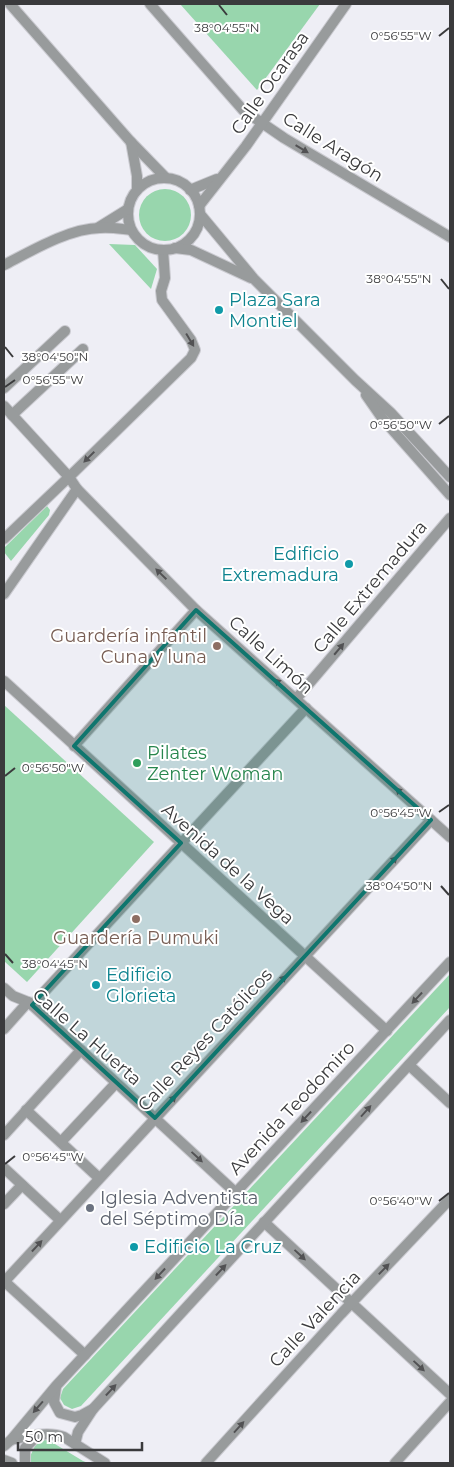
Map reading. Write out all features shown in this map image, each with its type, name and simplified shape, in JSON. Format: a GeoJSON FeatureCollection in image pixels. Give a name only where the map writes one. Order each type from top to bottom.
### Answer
{"type":"FeatureCollection","features":[{"type":"Feature","properties":{"kind":"street"},"geometry":{"type":"LineString","coordinates":[[10,4],[130,141],[166,178],[183,184],[195,197],[199,210],[198,225],[193,235],[185,243],[175,248]]}},
{"type":"Feature","properties":{"kind":"street","name":"Calle Aragón"},"geometry":{"type":"LineString","coordinates":[[150,4],[243,110],[284,138],[450,237]]}},
{"type":"Feature","properties":{"kind":"street","name":"Calle Ocarasa"},"geometry":{"type":"LineString","coordinates":[[199,210],[218,179],[246,146],[346,4]]}},
{"type":"Feature","properties":{"kind":"street"},"geometry":{"type":"LineString","coordinates":[[130,141],[137,176],[137,190]]}},
{"type":"Feature","properties":{"kind":"street"},"geometry":{"type":"LineString","coordinates":[[166,178],[150,181],[137,190],[131,199],[128,209],[128,220],[131,230],[144,244],[153,249],[175,248],[191,250],[254,279]]}},
{"type":"Feature","properties":{"kind":"street","name":"Calle Ocarasa"},"geometry":{"type":"LineString","coordinates":[[190,190],[218,179]]}},
{"type":"Feature","properties":{"kind":"street"},"geometry":{"type":"LineString","coordinates":[[99,228],[128,209]]}},
{"type":"Feature","properties":{"kind":"street"},"geometry":{"type":"LineString","coordinates":[[199,210],[254,279],[355,380],[391,413],[450,477]]}},
{"type":"Feature","properties":{"kind":"street"},"geometry":{"type":"LineString","coordinates":[[4,265],[43,244],[67,235],[99,228],[131,230]]}},
{"type":"Feature","properties":{"kind":"street"},"geometry":{"type":"LineString","coordinates":[[4,539],[191,358],[195,350],[191,340],[162,300],[161,291],[164,278],[163,250]]}},
{"type":"Feature","properties":{"kind":"street"},"geometry":{"type":"LineString","coordinates":[[4,388],[65,331]]}},
{"type":"Feature","properties":{"kind":"street"},"geometry":{"type":"LineString","coordinates":[[7,411],[83,349]]}},
{"type":"Feature","properties":{"kind":"street"},"geometry":{"type":"LineString","coordinates":[[355,380],[382,418],[450,495]]}},
{"type":"Feature","properties":{"kind":"street","name":"Calle Limón"},"geometry":{"type":"LineString","coordinates":[[7,411],[69,477],[76,489],[196,610],[450,837]]}},
{"type":"Feature","properties":{"kind":"street"},"geometry":{"type":"LineString","coordinates":[[4,594],[76,489]]}},
{"type":"Feature","properties":{"kind":"street","name":"Calle Extremadura"},"geometry":{"type":"LineString","coordinates":[[296,699],[450,518]]}},
{"type":"Feature","properties":{"kind":"street"},"geometry":{"type":"LineString","coordinates":[[4,573],[12,582]]}},
{"type":"Feature","properties":{"kind":"street"},"geometry":{"type":"LineString","coordinates":[[74,746],[196,610]]}},
{"type":"Feature","properties":{"kind":"street","name":"Avenida de la Vega"},"geometry":{"type":"LineString","coordinates":[[4,682],[386,1031]]}},
{"type":"Feature","properties":{"kind":"street"},"geometry":{"type":"LineString","coordinates":[[4,1029],[30,1004],[306,708]]}},
{"type":"Feature","properties":{"kind":"street","name":"Calle Reyes Católicos"},"geometry":{"type":"LineString","coordinates":[[4,1281],[431,820]]}},
{"type":"Feature","properties":{"kind":"street","name":"Avenida Teodomiro"},"geometry":{"type":"LineString","coordinates":[[7,1443],[56,1386],[450,962]]}},
{"type":"Feature","properties":{"kind":"street","name":"Calle La Huerta"},"geometry":{"type":"LineString","coordinates":[[4,988],[13,996],[30,1004],[236,1193]]}},
{"type":"Feature","properties":{"kind":"street"},"geometry":{"type":"LineString","coordinates":[[76,1444],[78,1432],[93,1408],[450,1020]]}},
{"type":"Feature","properties":{"kind":"street"},"geometry":{"type":"LineString","coordinates":[[4,1135],[80,1050]]}},
{"type":"Feature","properties":{"kind":"street"},"geometry":{"type":"LineString","coordinates":[[409,1065],[450,1103]]}},
{"type":"Feature","properties":{"kind":"street"},"geometry":{"type":"LineString","coordinates":[[61,1142],[116,1083]]}},
{"type":"Feature","properties":{"kind":"street"},"geometry":{"type":"LineString","coordinates":[[26,1110],[100,1178]]}},
{"type":"Feature","properties":{"kind":"street"},"geometry":{"type":"LineString","coordinates":[[4,1168],[60,1220]]}},
{"type":"Feature","properties":{"kind":"street"},"geometry":{"type":"LineString","coordinates":[[4,1204],[22,1184]]}},
{"type":"Feature","properties":{"kind":"street","name":"Calle Valencia"},"geometry":{"type":"LineString","coordinates":[[206,1463],[351,1303],[450,1199]]}},
{"type":"Feature","properties":{"kind":"street"},"geometry":{"type":"LineString","coordinates":[[264,1222],[450,1394]]}},
{"type":"Feature","properties":{"kind":"street"},"geometry":{"type":"LineString","coordinates":[[4,1281],[85,1355]]}},
{"type":"Feature","properties":{"kind":"street"},"geometry":{"type":"LineString","coordinates":[[56,1386],[54,1402],[75,1417],[93,1408]]}},
{"type":"Feature","properties":{"kind":"street"},"geometry":{"type":"LineString","coordinates":[[395,1463],[450,1402]]}},
{"type":"Feature","properties":{"kind":"street"},"geometry":{"type":"LineString","coordinates":[[7,1443],[37,1436],[57,1435],[76,1444],[105,1463]]}},
{"type":"Feature","properties":{"kind":"street"},"geometry":{"type":"LineString","coordinates":[[25,1463],[25,1448],[37,1436]]}},
{"type":"Feature","properties":{"kind":"street"},"geometry":{"type":"LineString","coordinates":[[4,1460],[12,1463]]}},
{"type":"Feature","properties":{"kind":"highlighted area"},"geometry":{"type":"Polygon","coordinates":[[[196,610],[431,820],[155,1118],[32,1005],[181,843],[74,746],[196,610]]]}},
{"type":"Feature","properties":{"kind":"green space"},"geometry":{"type":"Polygon","coordinates":[[[180,4],[320,4],[257,90],[180,4]]]}},
{"type":"Feature","properties":{"kind":"green space"},"geometry":{"type":"Polygon","coordinates":[[[160,189],[170,189],[184,196],[191,210],[191,220],[184,234],[170,241],[160,241],[150,237],[143,230],[139,220],[139,210],[143,200],[150,193],[160,189]]]}},
{"type":"Feature","properties":{"kind":"green space"},"geometry":{"type":"Polygon","coordinates":[[[109,244],[135,245],[157,269],[151,289],[109,244]]]}},
{"type":"Feature","properties":{"kind":"green space"},"geometry":{"type":"Polygon","coordinates":[[[47,506],[50,510],[49,515],[11,561],[4,552],[4,548],[47,506]]]}},
{"type":"Feature","properties":{"kind":"green space"},"geometry":{"type":"Polygon","coordinates":[[[4,705],[154,842],[27,982],[4,961],[4,705]]]}},
{"type":"Feature","properties":{"kind":"green space"},"geometry":{"type":"Polygon","coordinates":[[[450,974],[450,1007],[81,1406],[72,1409],[64,1405],[60,1398],[63,1389],[450,974]]]}},
{"type":"Feature","properties":{"kind":"green space"},"geometry":{"type":"Polygon","coordinates":[[[40,1435],[83,1461],[88,1463],[27,1463],[40,1435]]]}},
{"type":"Feature","properties":{"kind":"place","name":"Plaza Sara Montiel"},"geometry":{"type":"Point","coordinates":[219,310]}},
{"type":"Feature","properties":{"kind":"place","name":"Edificio Extremadura"},"geometry":{"type":"Point","coordinates":[349,564]}},
{"type":"Feature","properties":{"kind":"place","name":"Guardería infantil Cuna y luna"},"geometry":{"type":"Point","coordinates":[217,646]}},
{"type":"Feature","properties":{"kind":"place","name":"Pilates Zenter Woman"},"geometry":{"type":"Point","coordinates":[137,763]}},
{"type":"Feature","properties":{"kind":"place","name":"Guardería Pumuki"},"geometry":{"type":"Point","coordinates":[136,919]}},
{"type":"Feature","properties":{"kind":"place","name":"Edificio Glorieta"},"geometry":{"type":"Point","coordinates":[96,985]}},
{"type":"Feature","properties":{"kind":"place","name":"Iglesia Adventista del Séptimo Día"},"geometry":{"type":"Point","coordinates":[90,1208]}},
{"type":"Feature","properties":{"kind":"place","name":"Edificio La Cruz"},"geometry":{"type":"Point","coordinates":[134,1247]}}]}
